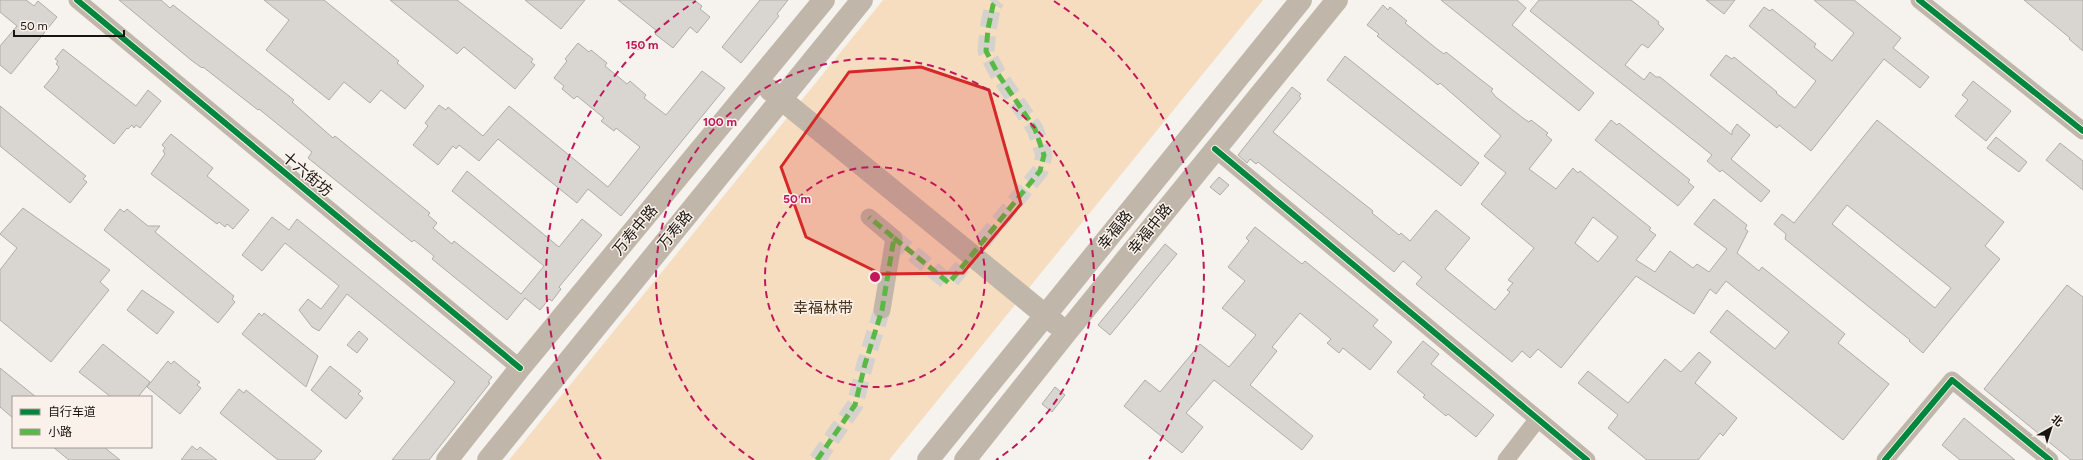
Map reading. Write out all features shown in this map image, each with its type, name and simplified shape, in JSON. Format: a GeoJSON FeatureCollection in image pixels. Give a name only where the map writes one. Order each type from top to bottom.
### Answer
{"type":"FeatureCollection","features":[{"type":"Feature","properties":{"kind":"main road","name":"万寿中路"},"geometry":{"type":"LineString","coordinates":[[447,460],[520,368],[759,82],[824,0]]}},
{"type":"Feature","properties":{"kind":"main road","name":"万寿路"},"geometry":{"type":"LineString","coordinates":[[488,460],[862,0]]}},
{"type":"Feature","properties":{"kind":"main road","name":"幸福路"},"geometry":{"type":"LineString","coordinates":[[928,460],[1302,0]]}},
{"type":"Feature","properties":{"kind":"main road","name":"幸福中路"},"geometry":{"type":"LineString","coordinates":[[965,460],[1066,333],[1337,0]]}},
{"type":"Feature","properties":{"kind":"main road"},"geometry":{"type":"LineString","coordinates":[[759,82],[1066,333]]}},
{"type":"Feature","properties":{"kind":"main road"},"geometry":{"type":"LineString","coordinates":[[626,291],[668,191]]}},
{"type":"Feature","properties":{"kind":"street","name":"十六街坊"},"geometry":{"type":"LineString","coordinates":[[76,0],[520,368]]}},
{"type":"Feature","properties":{"kind":"street"},"geometry":{"type":"LineString","coordinates":[[1919,0],[2083,131]]}},
{"type":"Feature","properties":{"kind":"street"},"geometry":{"type":"LineString","coordinates":[[1215,149],[1537,420],[1587,460]]}},
{"type":"Feature","properties":{"kind":"street"},"geometry":{"type":"LineString","coordinates":[[869,217],[894,238],[882,310]]}},
{"type":"Feature","properties":{"kind":"street"},"geometry":{"type":"LineString","coordinates":[[1885,460],[1952,380],[2050,460]]}},
{"type":"Feature","properties":{"kind":"street"},"geometry":{"type":"LineString","coordinates":[[1506,460],[1537,420]]}},
{"type":"Feature","properties":{"kind":"highlighted area"},"geometry":{"type":"Polygon","coordinates":[[[921,67],[989,90],[1021,204],[963,273],[881,274],[806,237],[781,167],[849,72],[921,67]]]}},
{"type":"Feature","properties":{"kind":"green space","name":"幸福林带"},"geometry":{"type":"Polygon","coordinates":[[[883,0],[1263,0],[889,460],[509,460],[883,0]]]}},
{"type":"Feature","properties":{"kind":"building"},"geometry":{"type":"Polygon","coordinates":[[[0,0],[26,0],[34,6],[38,1],[57,17],[11,74],[0,65],[0,46],[17,26],[0,12],[0,0]]]}},
{"type":"Feature","properties":{"kind":"building"},"geometry":{"type":"Polygon","coordinates":[[[119,0],[161,0],[170,8],[173,5],[294,100],[292,102],[333,138],[335,136],[430,213],[428,215],[437,223],[433,228],[452,244],[454,241],[521,294],[544,266],[452,191],[467,171],[559,247],[582,219],[602,235],[559,287],[561,289],[552,301],[549,299],[540,310],[525,298],[507,320],[432,259],[434,256],[414,240],[412,242],[308,158],[312,152],[259,109],[258,110],[203,67],[202,68],[191,60],[119,0]]]}},
{"type":"Feature","properties":{"kind":"building"},"geometry":{"type":"Polygon","coordinates":[[[264,0],[324,0],[399,61],[397,63],[424,86],[405,109],[381,90],[370,103],[344,82],[329,100],[266,50],[289,20],[264,0]]]}},
{"type":"Feature","properties":{"kind":"building"},"geometry":{"type":"Polygon","coordinates":[[[390,0],[457,0],[533,59],[531,62],[535,65],[515,89],[464,47],[457,54],[390,0]]]}},
{"type":"Feature","properties":{"kind":"building"},"geometry":{"type":"Polygon","coordinates":[[[525,0],[585,0],[561,29],[525,0]]]}},
{"type":"Feature","properties":{"kind":"building"},"geometry":{"type":"Polygon","coordinates":[[[618,0],[694,0],[702,6],[700,9],[710,17],[697,33],[690,27],[673,48],[655,34],[657,31],[618,0]]]}},
{"type":"Feature","properties":{"kind":"building"},"geometry":{"type":"Polygon","coordinates":[[[760,0],[788,0],[777,14],[779,16],[741,63],[722,47],[760,0]]]}},
{"type":"Feature","properties":{"kind":"building"},"geometry":{"type":"Polygon","coordinates":[[[1441,0],[1517,0],[1526,8],[1512,25],[1594,93],[1579,111],[1441,0]]]}},
{"type":"Feature","properties":{"kind":"building"},"geometry":{"type":"Polygon","coordinates":[[[1539,0],[1631,0],[1659,22],[1658,24],[1664,29],[1648,48],[1642,44],[1625,65],[1644,80],[1650,72],[1656,77],[1660,77],[1732,135],[1732,131],[1737,124],[1750,135],[1731,159],[1770,191],[1761,202],[1722,170],[1720,172],[1707,161],[1712,155],[1530,11],[1539,0]]]}},
{"type":"Feature","properties":{"kind":"building"},"geometry":{"type":"Polygon","coordinates":[[[1706,0],[1735,0],[1724,14],[1706,0]]]}},
{"type":"Feature","properties":{"kind":"building"},"geometry":{"type":"Polygon","coordinates":[[[1814,0],[1854,0],[1901,38],[1893,48],[1929,77],[1920,88],[1884,59],[1811,151],[1779,125],[1777,128],[1710,75],[1726,55],[1732,59],[1734,57],[1795,108],[1816,81],[1749,26],[1764,7],[1770,11],[1772,9],[1816,44],[1814,47],[1832,61],[1854,33],[1814,0]]]}},
{"type":"Feature","properties":{"kind":"building"},"geometry":{"type":"Polygon","coordinates":[[[2024,0],[2083,0],[2083,51],[2069,39],[2070,38],[2024,0]]]}},
{"type":"Feature","properties":{"kind":"building"},"geometry":{"type":"Polygon","coordinates":[[[1383,5],[1388,10],[1390,7],[1407,21],[1405,23],[1437,49],[1444,54],[1446,52],[1493,89],[1491,91],[1496,97],[1523,118],[1529,122],[1531,120],[1548,133],[1546,135],[1552,140],[1529,169],[1556,189],[1573,168],[1578,173],[1580,171],[1651,228],[1649,230],[1656,235],[1636,260],[1655,272],[1670,251],[1693,268],[1697,264],[1709,272],[1727,249],[1694,224],[1714,199],[1747,225],[1745,229],[1748,231],[1737,253],[1759,271],[1762,267],[1845,334],[1838,343],[1889,384],[1843,440],[1710,332],[1727,310],[1775,349],[1789,332],[1726,281],[1716,294],[1710,289],[1694,314],[1636,276],[1561,368],[1538,349],[1530,358],[1522,351],[1512,362],[1416,284],[1422,277],[1403,261],[1394,272],[1258,162],[1256,164],[1250,159],[1247,163],[1238,155],[1292,87],[1301,94],[1299,96],[1301,98],[1273,132],[1373,211],[1372,213],[1399,235],[1401,233],[1410,241],[1436,210],[1470,238],[1445,269],[1495,310],[1510,292],[1507,290],[1513,283],[1508,280],[1534,248],[1481,204],[1506,173],[1484,156],[1501,136],[1440,83],[1438,85],[1377,36],[1379,34],[1367,25],[1383,5]],[[1593,217],[1575,243],[1598,262],[1618,237],[1593,217]]]}},
{"type":"Feature","properties":{"kind":"building"},"geometry":{"type":"Polygon","coordinates":[[[578,43],[589,52],[591,50],[607,63],[605,66],[627,84],[630,81],[646,95],[644,98],[666,115],[702,71],[725,88],[621,216],[588,189],[577,203],[498,139],[479,161],[459,145],[456,149],[453,146],[438,165],[413,145],[428,126],[425,123],[439,105],[446,110],[448,107],[483,136],[509,106],[608,187],[640,147],[616,128],[614,131],[601,121],[604,118],[577,96],[574,99],[562,89],[564,86],[554,78],[567,61],[565,59],[578,43]]]}},
{"type":"Feature","properties":{"kind":"building"},"geometry":{"type":"Polygon","coordinates":[[[63,49],[136,106],[148,90],[161,101],[140,128],[136,125],[134,128],[132,125],[128,129],[127,128],[114,144],[44,87],[59,67],[56,64],[58,61],[55,59],[63,49]]]}},
{"type":"Feature","properties":{"kind":"building"},"geometry":{"type":"Polygon","coordinates":[[[1345,56],[1479,163],[1461,186],[1327,80],[1345,56]]]}},
{"type":"Feature","properties":{"kind":"building"},"geometry":{"type":"Polygon","coordinates":[[[1973,81],[2011,111],[1986,141],[1955,116],[1968,100],[1962,95],[1973,81]]]}},
{"type":"Feature","properties":{"kind":"building"},"geometry":{"type":"Polygon","coordinates":[[[0,106],[86,176],[83,179],[87,182],[70,203],[0,146],[0,106]]]}},
{"type":"Feature","properties":{"kind":"building"},"geometry":{"type":"Polygon","coordinates":[[[1611,120],[1617,125],[1619,123],[1690,180],[1688,182],[1694,187],[1678,206],[1595,140],[1611,120]]]}},
{"type":"Feature","properties":{"kind":"building"},"geometry":{"type":"Polygon","coordinates":[[[1877,120],[2004,222],[1985,246],[2000,259],[1923,353],[1909,341],[1910,340],[1785,239],[1786,234],[1774,224],[1782,214],[1794,223],[1877,120]],[[1847,205],[1832,224],[1935,308],[1951,288],[1847,205]]]}},
{"type":"Feature","properties":{"kind":"building"},"geometry":{"type":"Polygon","coordinates":[[[171,134],[213,168],[207,176],[249,210],[233,229],[227,224],[225,227],[219,222],[217,224],[151,174],[165,154],[163,151],[165,148],[162,145],[171,134]]]}},
{"type":"Feature","properties":{"kind":"building"},"geometry":{"type":"Polygon","coordinates":[[[1996,137],[2027,162],[2019,172],[1987,148],[1996,137]]]}},
{"type":"Feature","properties":{"kind":"building"},"geometry":{"type":"Polygon","coordinates":[[[2060,143],[2083,161],[2083,190],[2046,160],[2060,143]]]}},
{"type":"Feature","properties":{"kind":"building"},"geometry":{"type":"Polygon","coordinates":[[[1219,177],[1229,185],[1220,195],[1210,187],[1219,177]]]}},
{"type":"Feature","properties":{"kind":"building"},"geometry":{"type":"Polygon","coordinates":[[[23,208],[110,270],[100,282],[109,290],[51,362],[0,320],[0,270],[17,248],[0,234],[23,208]]]}},
{"type":"Feature","properties":{"kind":"building"},"geometry":{"type":"Polygon","coordinates":[[[120,209],[124,212],[127,209],[148,226],[160,226],[155,232],[234,296],[232,299],[235,302],[218,323],[104,230],[120,209]]]}},
{"type":"Feature","properties":{"kind":"building"},"geometry":{"type":"Polygon","coordinates":[[[272,217],[289,230],[297,219],[492,377],[488,382],[490,383],[429,460],[392,460],[455,382],[347,294],[319,331],[312,327],[299,310],[308,299],[321,309],[339,286],[285,243],[262,271],[242,255],[272,217]]]}},
{"type":"Feature","properties":{"kind":"building"},"geometry":{"type":"Polygon","coordinates":[[[1255,227],[1302,264],[1305,261],[1378,320],[1373,326],[1392,342],[1370,370],[1343,348],[1339,353],[1327,343],[1331,339],[1300,313],[1272,347],[1277,351],[1250,385],[1313,436],[1302,450],[1214,380],[1186,413],[1203,427],[1182,453],[1124,406],[1145,380],[1160,392],[1200,344],[1229,367],[1256,335],[1222,308],[1245,281],[1228,267],[1249,241],[1246,238],[1255,227]]]}},
{"type":"Feature","properties":{"kind":"building"},"geometry":{"type":"Polygon","coordinates":[[[1165,244],[1177,254],[1110,335],[1098,325],[1165,244]]]}},
{"type":"Feature","properties":{"kind":"building"},"geometry":{"type":"Polygon","coordinates":[[[2067,285],[2083,297],[2083,460],[2071,460],[1984,389],[2067,285]]]}},
{"type":"Feature","properties":{"kind":"building"},"geometry":{"type":"Polygon","coordinates":[[[142,290],[174,312],[157,334],[127,310],[142,290]]]}},
{"type":"Feature","properties":{"kind":"building"},"geometry":{"type":"Polygon","coordinates":[[[259,313],[262,316],[264,313],[318,356],[306,387],[242,334],[259,313]]]}},
{"type":"Feature","properties":{"kind":"building"},"geometry":{"type":"Polygon","coordinates":[[[359,331],[368,339],[357,353],[347,345],[359,331]]]}},
{"type":"Feature","properties":{"kind":"building"},"geometry":{"type":"Polygon","coordinates":[[[1423,341],[1439,354],[1431,364],[1494,415],[1476,437],[1448,414],[1446,416],[1423,397],[1425,395],[1397,372],[1423,341]]]}},
{"type":"Feature","properties":{"kind":"building"},"geometry":{"type":"Polygon","coordinates":[[[103,344],[150,382],[139,396],[110,396],[79,372],[103,344]]]}},
{"type":"Feature","properties":{"kind":"building"},"geometry":{"type":"Polygon","coordinates":[[[1699,352],[1711,362],[1695,383],[1737,418],[1723,436],[1720,433],[1698,460],[1647,460],[1608,428],[1618,415],[1578,383],[1588,371],[1628,403],[1665,359],[1681,372],[1699,352]]]}},
{"type":"Feature","properties":{"kind":"building"},"geometry":{"type":"Polygon","coordinates":[[[168,361],[171,364],[174,361],[200,382],[197,385],[201,388],[180,414],[147,387],[168,361]]]}},
{"type":"Feature","properties":{"kind":"building"},"geometry":{"type":"Polygon","coordinates":[[[330,366],[361,391],[358,394],[363,398],[346,419],[311,390],[330,366]]]}},
{"type":"Feature","properties":{"kind":"building"},"geometry":{"type":"Polygon","coordinates":[[[0,368],[35,396],[12,396],[12,417],[0,407],[0,368]]]}},
{"type":"Feature","properties":{"kind":"building"},"geometry":{"type":"Polygon","coordinates":[[[1055,387],[1065,395],[1052,412],[1042,404],[1055,387]]]}},
{"type":"Feature","properties":{"kind":"building"},"geometry":{"type":"Polygon","coordinates":[[[239,389],[244,393],[246,390],[322,451],[314,460],[278,460],[220,413],[239,389]]]}},
{"type":"Feature","properties":{"kind":"building"},"geometry":{"type":"Polygon","coordinates":[[[1964,418],[2015,460],[1960,460],[1942,445],[1964,418]]]}},
{"type":"Feature","properties":{"kind":"building"},"geometry":{"type":"Polygon","coordinates":[[[192,446],[197,450],[200,447],[217,460],[181,460],[192,446]]]}},
{"type":"Feature","properties":{"kind":"building"},"geometry":{"type":"Polygon","coordinates":[[[54,448],[105,448],[120,460],[69,460],[54,448]]]}},
{"type":"Feature","properties":{"kind":"tunnel"},"geometry":{"type":"LineString","coordinates":[[894,238],[949,283],[1040,171],[1044,155],[1035,129],[998,74],[986,51],[988,29],[993,5],[997,0]]}},
{"type":"Feature","properties":{"kind":"tunnel"},"geometry":{"type":"LineString","coordinates":[[817,460],[855,405],[865,364],[882,310]]}},
{"type":"Feature","properties":{"kind":"marked path"},"geometry":{"type":"LineString","coordinates":[[894,238],[949,283],[1040,171],[1044,155],[1035,129],[998,74],[986,51],[988,29],[993,5],[997,0]]}},
{"type":"Feature","properties":{"kind":"marked path"},"geometry":{"type":"LineString","coordinates":[[817,460],[855,405],[865,364],[882,310],[894,238],[869,217]]}},
{"type":"Feature","properties":{"kind":"cycle path"},"geometry":{"type":"LineString","coordinates":[[77,0],[520,368]]}},
{"type":"Feature","properties":{"kind":"cycle path"},"geometry":{"type":"LineString","coordinates":[[1919,0],[2083,131]]}},
{"type":"Feature","properties":{"kind":"cycle path"},"geometry":{"type":"LineString","coordinates":[[1215,149],[1587,460]]}},
{"type":"Feature","properties":{"kind":"cycle path"},"geometry":{"type":"LineString","coordinates":[[1885,460],[1952,380],[2050,460]]}}]}
